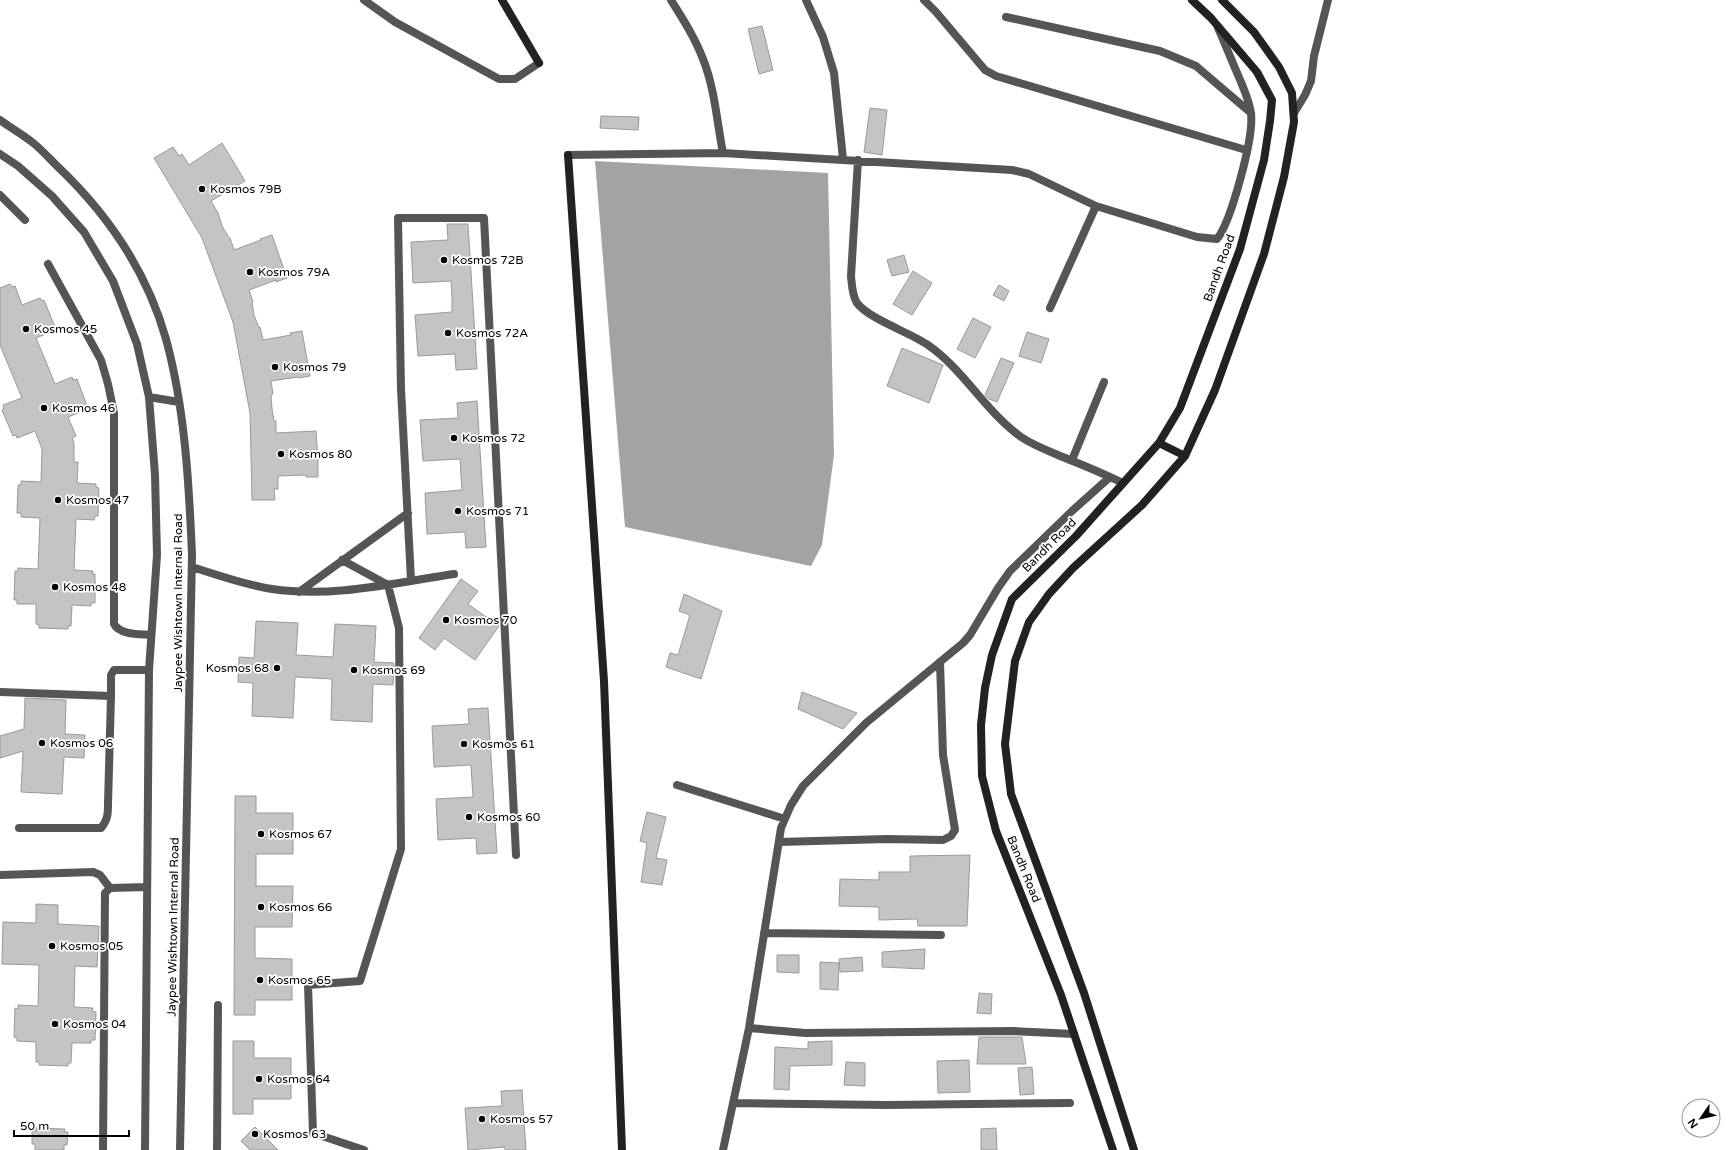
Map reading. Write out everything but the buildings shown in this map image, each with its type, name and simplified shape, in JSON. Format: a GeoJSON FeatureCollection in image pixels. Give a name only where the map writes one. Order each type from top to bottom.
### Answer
{"type":"FeatureCollection","features":[{"type":"Feature","properties":{"kind":"main road"},"geometry":{"type":"LineString","coordinates":[[502,0],[539,63]]}},
{"type":"Feature","properties":{"kind":"main road","name":"Bandh Road"},"geometry":{"type":"LineString","coordinates":[[1113,1150],[1061,995],[996,831],[982,776],[981,725],[992,656],[1012,599],[1076,536],[1159,442],[1180,408],[1240,249],[1264,160],[1272,100],[1258,72],[1218,26],[1192,0]]}},
{"type":"Feature","properties":{"kind":"main road","name":"Bandh Road"},"geometry":{"type":"LineString","coordinates":[[1134,1150],[1084,993],[1011,794],[1005,744],[1015,661],[1029,622],[1049,594],[1064,578],[1142,505],[1185,456],[1215,390],[1264,254],[1284,178],[1294,113],[1292,93],[1279,67],[1254,32],[1222,0]]}},
{"type":"Feature","properties":{"kind":"main road"},"geometry":{"type":"LineString","coordinates":[[568,155],[604,681],[622,1150]]}},
{"type":"Feature","properties":{"kind":"main road"},"geometry":{"type":"LineString","coordinates":[[1159,442],[1185,456]]}},
{"type":"Feature","properties":{"kind":"street"},"geometry":{"type":"LineString","coordinates":[[364,0],[395,22],[499,79],[515,79],[539,63]]}},
{"type":"Feature","properties":{"kind":"street"},"geometry":{"type":"LineString","coordinates":[[671,0],[695,39],[704,61],[710,81],[723,153]]}},
{"type":"Feature","properties":{"kind":"street"},"geometry":{"type":"LineString","coordinates":[[806,0],[823,37],[834,73],[843,159]]}},
{"type":"Feature","properties":{"kind":"street"},"geometry":{"type":"LineString","coordinates":[[924,0],[985,70],[996,76],[1246,150]]}},
{"type":"Feature","properties":{"kind":"street"},"geometry":{"type":"LineString","coordinates":[[1294,113],[1305,95],[1311,81],[1314,56],[1328,0]]}},
{"type":"Feature","properties":{"kind":"street"},"geometry":{"type":"LineString","coordinates":[[1006,17],[1160,51],[1196,66],[1252,114]]}},
{"type":"Feature","properties":{"kind":"street"},"geometry":{"type":"LineString","coordinates":[[568,155],[723,153],[1012,170],[1030,174],[1096,206],[1197,237],[1217,239],[1222,233],[1232,204],[1246,150],[1252,114],[1218,26]]}},
{"type":"Feature","properties":{"kind":"street","name":"Jaypee Wishtown Internal Road"},"geometry":{"type":"LineString","coordinates":[[0,120],[38,148],[80,188],[112,228],[145,281],[166,339],[179,402],[189,475],[192,567],[180,1150]]}},
{"type":"Feature","properties":{"kind":"street","name":"Jaypee Wishtown Internal Road"},"geometry":{"type":"LineString","coordinates":[[0,154],[18,166],[52,196],[84,232],[113,281],[137,344],[149,398],[155,475],[157,555],[149,670],[145,1150]]}},
{"type":"Feature","properties":{"kind":"street"},"geometry":{"type":"LineString","coordinates":[[858,160],[851,276],[852,291],[858,303],[886,322],[927,344],[941,355],[1002,422],[1022,437],[1040,448],[1072,460],[1123,483]]}},
{"type":"Feature","properties":{"kind":"street"},"geometry":{"type":"LineString","coordinates":[[0,195],[25,220]]}},
{"type":"Feature","properties":{"kind":"street"},"geometry":{"type":"LineString","coordinates":[[1050,308],[1096,206]]}},
{"type":"Feature","properties":{"kind":"street"},"geometry":{"type":"LineString","coordinates":[[411,580],[401,389],[398,218],[484,218],[516,855]]}},
{"type":"Feature","properties":{"kind":"street"},"geometry":{"type":"LineString","coordinates":[[48,264],[101,360],[114,413],[114,624],[117,629],[122,631],[151,635]]}},
{"type":"Feature","properties":{"kind":"street"},"geometry":{"type":"LineString","coordinates":[[1072,460],[1104,382]]}},
{"type":"Feature","properties":{"kind":"street"},"geometry":{"type":"LineString","coordinates":[[149,398],[179,402]]}},
{"type":"Feature","properties":{"kind":"street"},"geometry":{"type":"LineString","coordinates":[[723,1150],[748,1028],[781,828],[791,805],[803,786],[866,723],[940,662],[970,635],[998,588],[1020,560],[1110,477]]}},
{"type":"Feature","properties":{"kind":"street"},"geometry":{"type":"LineString","coordinates":[[299,592],[408,513]]}},
{"type":"Feature","properties":{"kind":"street"},"geometry":{"type":"LineString","coordinates":[[342,560],[388,585],[399,628],[402,848],[360,981],[308,984],[313,1132],[364,1150]]}},
{"type":"Feature","properties":{"kind":"street"},"geometry":{"type":"LineString","coordinates":[[192,567],[256,586],[299,592],[337,592],[454,574]]}},
{"type":"Feature","properties":{"kind":"street"},"geometry":{"type":"LineString","coordinates":[[779,842],[887,839],[943,840],[951,836],[955,830],[955,818],[943,755],[940,662]]}},
{"type":"Feature","properties":{"kind":"street"},"geometry":{"type":"LineString","coordinates":[[19,828],[101,828],[108,816],[112,675],[114,670],[149,670]]}},
{"type":"Feature","properties":{"kind":"street"},"geometry":{"type":"LineString","coordinates":[[0,692],[111,696]]}},
{"type":"Feature","properties":{"kind":"street"},"geometry":{"type":"LineString","coordinates":[[677,785],[785,819]]}},
{"type":"Feature","properties":{"kind":"street"},"geometry":{"type":"LineString","coordinates":[[0,876],[93,872],[100,875],[110,888]]}},
{"type":"Feature","properties":{"kind":"street"},"geometry":{"type":"LineString","coordinates":[[103,1150],[105,893],[110,888],[148,887]]}},
{"type":"Feature","properties":{"kind":"street"},"geometry":{"type":"LineString","coordinates":[[764,933],[942,935]]}},
{"type":"Feature","properties":{"kind":"street"},"geometry":{"type":"LineString","coordinates":[[217,1150],[218,1005]]}},
{"type":"Feature","properties":{"kind":"street"},"geometry":{"type":"LineString","coordinates":[[748,1028],[806,1033],[1014,1031],[1074,1034]]}},
{"type":"Feature","properties":{"kind":"street"},"geometry":{"type":"LineString","coordinates":[[733,1103],[887,1105],[1070,1103]]}},
{"type":"Feature","properties":{"kind":"shaded area"},"geometry":{"type":"Polygon","coordinates":[[[595,161],[828,173],[834,455],[822,545],[811,566],[625,527],[595,161]]]}},
{"type":"Feature","properties":{"kind":"place","name":"Kosmos 79B"},"geometry":{"type":"Point","coordinates":[202,189]}},
{"type":"Feature","properties":{"kind":"place","name":"Kosmos 72B"},"geometry":{"type":"Point","coordinates":[444,260]}},
{"type":"Feature","properties":{"kind":"place","name":"Kosmos 79A"},"geometry":{"type":"Point","coordinates":[250,272]}},
{"type":"Feature","properties":{"kind":"place","name":"Kosmos 45"},"geometry":{"type":"Point","coordinates":[26,329]}},
{"type":"Feature","properties":{"kind":"place","name":"Kosmos 72A"},"geometry":{"type":"Point","coordinates":[448,333]}},
{"type":"Feature","properties":{"kind":"place","name":"Kosmos 79"},"geometry":{"type":"Point","coordinates":[275,367]}},
{"type":"Feature","properties":{"kind":"place","name":"Kosmos 46"},"geometry":{"type":"Point","coordinates":[44,408]}},
{"type":"Feature","properties":{"kind":"place","name":"Kosmos 72"},"geometry":{"type":"Point","coordinates":[454,438]}},
{"type":"Feature","properties":{"kind":"place","name":"Kosmos 80"},"geometry":{"type":"Point","coordinates":[281,454]}},
{"type":"Feature","properties":{"kind":"place","name":"Kosmos 47"},"geometry":{"type":"Point","coordinates":[58,500]}},
{"type":"Feature","properties":{"kind":"place","name":"Kosmos 71"},"geometry":{"type":"Point","coordinates":[458,511]}},
{"type":"Feature","properties":{"kind":"place","name":"Kosmos 48"},"geometry":{"type":"Point","coordinates":[55,587]}},
{"type":"Feature","properties":{"kind":"place","name":"Kosmos 70"},"geometry":{"type":"Point","coordinates":[446,620]}},
{"type":"Feature","properties":{"kind":"place","name":"Kosmos 68"},"geometry":{"type":"Point","coordinates":[277,668]}},
{"type":"Feature","properties":{"kind":"place","name":"Kosmos 69"},"geometry":{"type":"Point","coordinates":[354,670]}},
{"type":"Feature","properties":{"kind":"place","name":"Kosmos 06"},"geometry":{"type":"Point","coordinates":[42,743]}},
{"type":"Feature","properties":{"kind":"place","name":"Kosmos 61"},"geometry":{"type":"Point","coordinates":[464,744]}},
{"type":"Feature","properties":{"kind":"place","name":"Kosmos 60"},"geometry":{"type":"Point","coordinates":[469,817]}},
{"type":"Feature","properties":{"kind":"place","name":"Kosmos 67"},"geometry":{"type":"Point","coordinates":[261,834]}},
{"type":"Feature","properties":{"kind":"place","name":"Kosmos 66"},"geometry":{"type":"Point","coordinates":[261,907]}},
{"type":"Feature","properties":{"kind":"place","name":"Kosmos 05"},"geometry":{"type":"Point","coordinates":[52,946]}},
{"type":"Feature","properties":{"kind":"place","name":"Kosmos 65"},"geometry":{"type":"Point","coordinates":[260,980]}},
{"type":"Feature","properties":{"kind":"place","name":"Kosmos 04"},"geometry":{"type":"Point","coordinates":[55,1024]}},
{"type":"Feature","properties":{"kind":"place","name":"Kosmos 64"},"geometry":{"type":"Point","coordinates":[259,1079]}},
{"type":"Feature","properties":{"kind":"place","name":"Kosmos 57"},"geometry":{"type":"Point","coordinates":[482,1119]}},
{"type":"Feature","properties":{"kind":"place","name":"Kosmos 63"},"geometry":{"type":"Point","coordinates":[255,1134]}}]}
